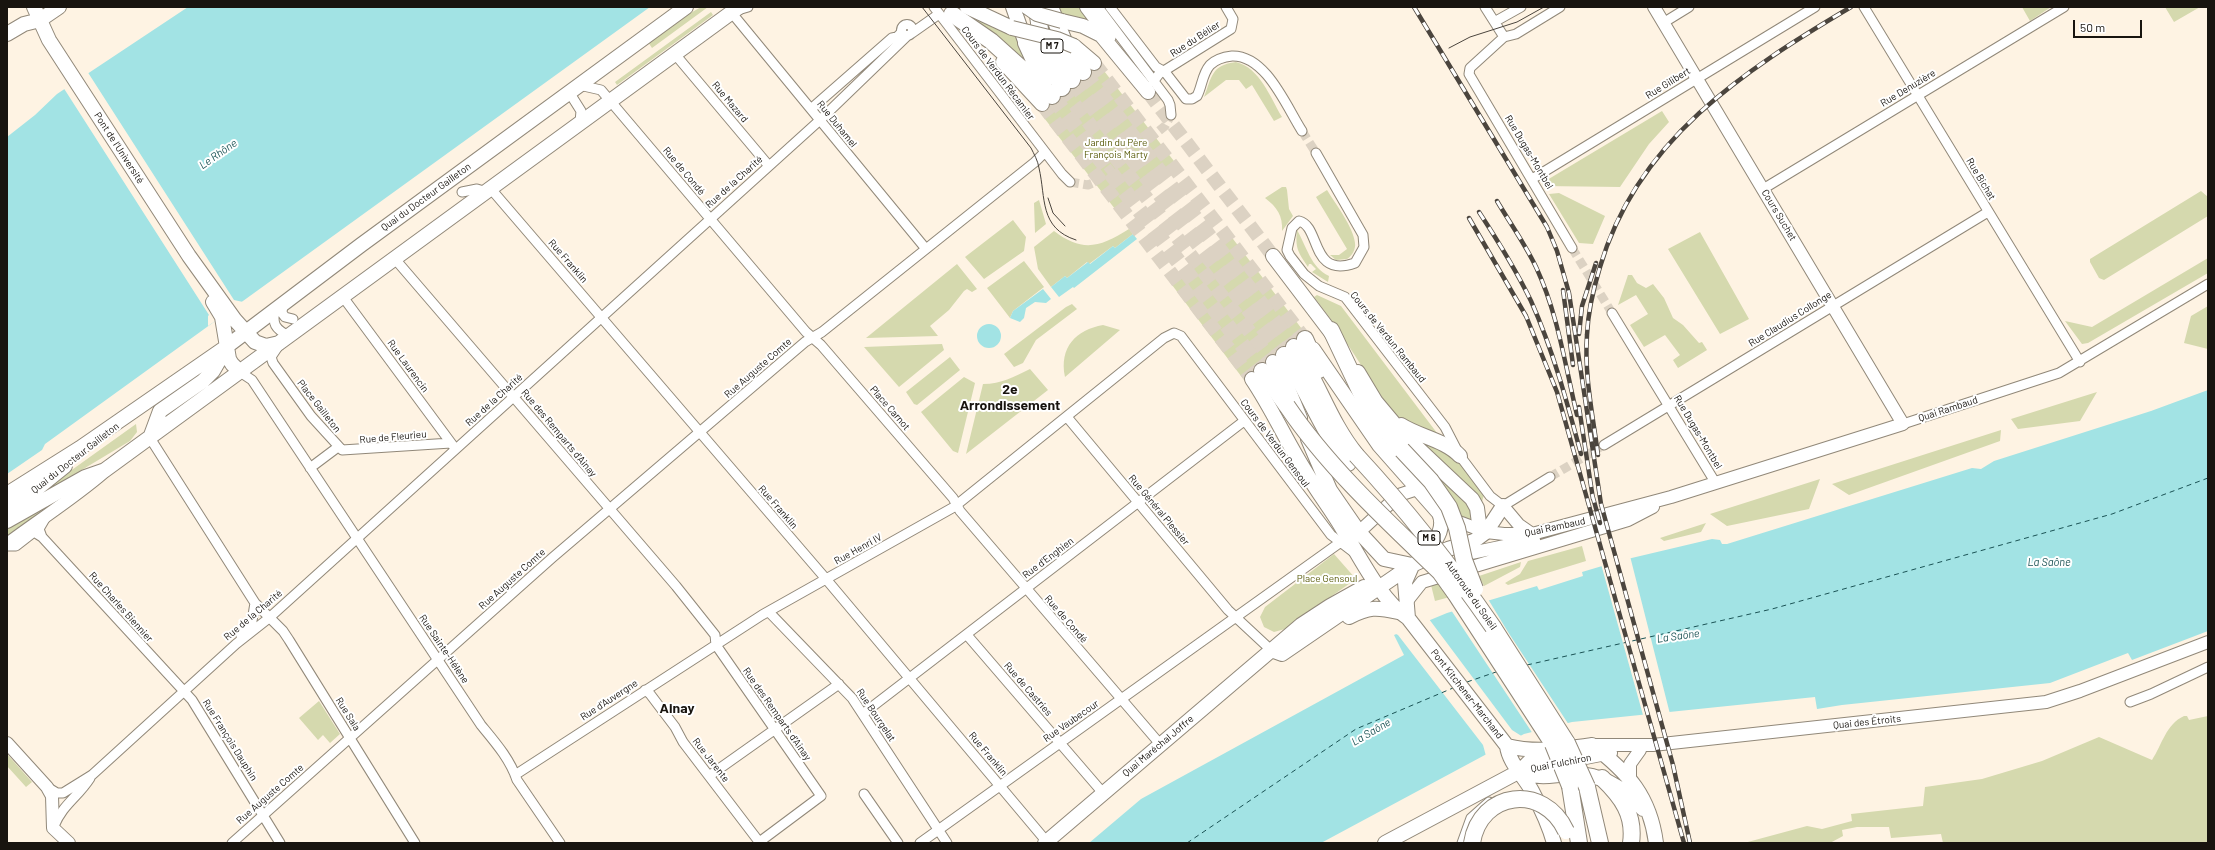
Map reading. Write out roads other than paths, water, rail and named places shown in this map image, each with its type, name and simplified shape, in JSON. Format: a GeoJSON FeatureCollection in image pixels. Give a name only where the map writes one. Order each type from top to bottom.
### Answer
{"type":"FeatureCollection","features":[{"type":"Feature","properties":{"kind":"highway"},"geometry":{"type":"LineString","coordinates":[[1037,8],[1042,43],[1068,84]]}},
{"type":"Feature","properties":{"kind":"highway","name":"M 7"},"geometry":{"type":"LineString","coordinates":[[1037,8],[1065,44],[1068,84]]}},
{"type":"Feature","properties":{"kind":"highway"},"geometry":{"type":"LineString","coordinates":[[942,11],[991,41],[1068,84]]}},
{"type":"Feature","properties":{"kind":"highway"},"geometry":{"type":"LineString","coordinates":[[1026,43],[1034,63],[1068,84]]}},
{"type":"Feature","properties":{"kind":"highway"},"geometry":{"type":"LineString","coordinates":[[1330,330],[1370,412],[1431,481],[1449,507],[1457,528],[1464,560],[1493,627]]}},
{"type":"Feature","properties":{"kind":"highway"},"geometry":{"type":"LineString","coordinates":[[1278,359],[1287,406],[1301,427],[1324,453],[1441,573]]}},
{"type":"Feature","properties":{"kind":"highway","name":"Autoroute du Soleil"},"geometry":{"type":"LineString","coordinates":[[1278,359],[1318,367],[1340,434],[1352,459],[1441,573],[1553,744],[1570,786],[1579,843]]}},
{"type":"Feature","properties":{"kind":"highway","name":"Autoroute du Soleil"},"geometry":{"type":"LineString","coordinates":[[1278,359],[1300,381],[1326,433],[1407,510],[1439,550],[1493,627],[1560,730],[1575,757],[1587,788],[1600,843]]}},
{"type":"Feature","properties":{"kind":"highway"},"geometry":{"type":"LineString","coordinates":[[1602,778],[1614,790],[1627,807],[1632,825],[1631,843]]}},
{"type":"Feature","properties":{"kind":"highway"},"geometry":{"type":"LineString","coordinates":[[1472,843],[1476,826],[1487,812],[1498,804],[1516,799],[1529,800],[1548,808],[1558,818],[1567,837]]}},
{"type":"Feature","properties":{"kind":"main road","name":"Pont de l'Université"},"geometry":{"type":"LineString","coordinates":[[34,7],[50,40],[226,315],[245,333]]}},
{"type":"Feature","properties":{"kind":"main road"},"geometry":{"type":"LineString","coordinates":[[7,34],[24,24],[40,20],[59,7]]}},
{"type":"Feature","properties":{"kind":"main road","name":"Quai du Docteur Gailleton"},"geometry":{"type":"LineString","coordinates":[[7,494],[141,406],[226,347],[279,306],[686,7]]}},
{"type":"Feature","properties":{"kind":"main road"},"geometry":{"type":"LineString","coordinates":[[1013,7],[1026,43]]}},
{"type":"Feature","properties":{"kind":"main road"},"geometry":{"type":"LineString","coordinates":[[1087,7],[1138,75],[1151,87]]}},
{"type":"Feature","properties":{"kind":"main road"},"geometry":{"type":"LineString","coordinates":[[970,8],[1012,28],[1057,39],[1074,46],[1068,84]]}},
{"type":"Feature","properties":{"kind":"main road"},"geometry":{"type":"LineString","coordinates":[[1037,8],[1037,14],[1083,26],[1101,35],[1151,87]]}},
{"type":"Feature","properties":{"kind":"main road","name":"Quai du Docteur Gailleton"},"geometry":{"type":"LineString","coordinates":[[7,521],[85,477],[105,470],[150,438],[246,376],[285,339],[674,53],[735,10]]}},
{"type":"Feature","properties":{"kind":"main road"},"geometry":{"type":"LineString","coordinates":[[1273,256],[1330,330],[1372,396],[1388,416],[1428,460],[1472,499],[1477,508],[1483,528]]}},
{"type":"Feature","properties":{"kind":"main road","name":"Pont de l'Université"},"geometry":{"type":"LineString","coordinates":[[226,315],[226,347]]}},
{"type":"Feature","properties":{"kind":"main road","name":"Quai du Docteur Gailleton"},"geometry":{"type":"LineString","coordinates":[[245,333],[255,342],[266,346],[285,339]]}},
{"type":"Feature","properties":{"kind":"main road"},"geometry":{"type":"LineString","coordinates":[[226,347],[232,364],[246,376]]}},
{"type":"Feature","properties":{"kind":"main road","name":"Quai du Docteur Gailleton"},"geometry":{"type":"LineString","coordinates":[[150,438],[160,411],[203,381],[213,371],[226,347]]}},
{"type":"Feature","properties":{"kind":"main road"},"geometry":{"type":"LineString","coordinates":[[1271,650],[1282,654],[1317,632],[1363,610],[1376,607],[1404,610],[1405,582],[1440,532],[1442,522],[1439,513],[1367,429],[1322,360],[1278,359]]}},
{"type":"Feature","properties":{"kind":"main road"},"geometry":{"type":"LineString","coordinates":[[1278,359],[1289,390],[1358,557]]}},
{"type":"Feature","properties":{"kind":"main road"},"geometry":{"type":"LineString","coordinates":[[1278,359],[1266,400],[1306,474],[1349,537],[1384,559],[1418,562]]}},
{"type":"Feature","properties":{"kind":"main road","name":"Quai du Docteur Gailleton"},"geometry":{"type":"LineString","coordinates":[[7,508],[34,491],[141,406]]}},
{"type":"Feature","properties":{"kind":"main road"},"geometry":{"type":"LineString","coordinates":[[1388,416],[1411,431],[1446,445],[1460,456]]}},
{"type":"Feature","properties":{"kind":"main road"},"geometry":{"type":"LineString","coordinates":[[1317,632],[1336,616],[1381,588],[1418,562],[1474,541],[1483,528],[1503,506]]}},
{"type":"Feature","properties":{"kind":"main road","name":"Pont Kitchener-Marchand"},"geometry":{"type":"LineString","coordinates":[[1358,557],[1381,588],[1404,610],[1507,746],[1508,757],[1520,771],[1532,791],[1546,818],[1554,843]]}},
{"type":"Feature","properties":{"kind":"main road","name":"Quai Maréchal Joffre"},"geometry":{"type":"LineString","coordinates":[[1046,842],[1271,650],[1313,617],[1364,587]]}},
{"type":"Feature","properties":{"kind":"main road"},"geometry":{"type":"LineString","coordinates":[[1592,745],[1604,754],[1630,779],[1642,796],[1651,818],[1656,843]]}},
{"type":"Feature","properties":{"kind":"main road","name":"Quai Fulchiron"},"geometry":{"type":"LineString","coordinates":[[1553,751],[1592,745]]}},
{"type":"Feature","properties":{"kind":"main road"},"geometry":{"type":"LineString","coordinates":[[1507,746],[1522,750],[1553,751]]}},
{"type":"Feature","properties":{"kind":"main road"},"geometry":{"type":"LineString","coordinates":[[1553,751],[1533,758],[1520,771],[1542,778],[1572,774],[1602,778],[1627,793],[1651,818]]}},
{"type":"Feature","properties":{"kind":"main road","name":"Quai Fulchiron"},"geometry":{"type":"LineString","coordinates":[[1385,843],[1520,771]]}},
{"type":"Feature","properties":{"kind":"street","name":"Quai du Docteur Gailleton"},"geometry":{"type":"LineString","coordinates":[[735,10],[748,7]]}},
{"type":"Feature","properties":{"kind":"street"},"geometry":{"type":"LineString","coordinates":[[1098,7],[1151,87],[1168,100],[1170,105],[1170,115]]}},
{"type":"Feature","properties":{"kind":"street"},"geometry":{"type":"LineString","coordinates":[[1110,7],[1156,67],[1165,72],[1186,99],[1192,99],[1197,96],[1206,72],[1217,59],[1237,56],[1251,60],[1266,73],[1302,131]]}},
{"type":"Feature","properties":{"kind":"street","name":"Rue du Bélier"},"geometry":{"type":"LineString","coordinates":[[1151,87],[1156,77],[1230,29],[1233,19],[1226,7]]}},
{"type":"Feature","properties":{"kind":"street"},"geometry":{"type":"LineString","coordinates":[[1485,7],[1496,22],[1504,38],[1516,34],[1560,7]]}},
{"type":"Feature","properties":{"kind":"street"},"geometry":{"type":"LineString","coordinates":[[1496,22],[1521,7]]}},
{"type":"Feature","properties":{"kind":"street","name":"Cours Suchet"},"geometry":{"type":"LineString","coordinates":[[1654,7],[1903,424]]}},
{"type":"Feature","properties":{"kind":"street"},"geometry":{"type":"LineString","coordinates":[[1663,23],[1689,7]]}},
{"type":"Feature","properties":{"kind":"street","name":"Rue Gilibert"},"geometry":{"type":"LineString","coordinates":[[1532,179],[1815,7]]}},
{"type":"Feature","properties":{"kind":"street","name":"Rue Bichat"},"geometry":{"type":"LineString","coordinates":[[1864,7],[2080,362]]}},
{"type":"Feature","properties":{"kind":"street","name":"Rue Denuzière"},"geometry":{"type":"LineString","coordinates":[[1763,188],[2064,7]]}},
{"type":"Feature","properties":{"kind":"street","name":"Rue Duhamel"},"geometry":{"type":"LineString","coordinates":[[735,10],[811,109],[926,249]]}},
{"type":"Feature","properties":{"kind":"street","name":"Rue de la Charité"},"geometry":{"type":"LineString","coordinates":[[47,787],[57,793],[63,793],[92,775],[236,644],[270,618],[453,446],[514,397],[820,120],[907,34],[942,11]]}},
{"type":"Feature","properties":{"kind":"street","name":"Cours de Verdun Récamier"},"geometry":{"type":"LineString","coordinates":[[942,11],[1044,152],[1070,182]]}},
{"type":"Feature","properties":{"kind":"street","name":"Rue de la Charité"},"geometry":{"type":"LineString","coordinates":[[811,109],[892,38],[907,34]]}},
{"type":"Feature","properties":{"kind":"street","name":"Rue Dugas-Montbel"},"geometry":{"type":"LineString","coordinates":[[1504,38],[1470,68],[1469,74],[1572,248]]}},
{"type":"Feature","properties":{"kind":"street","name":"Rue Mazard"},"geometry":{"type":"LineString","coordinates":[[674,53],[769,166]]}},
{"type":"Feature","properties":{"kind":"street","name":"Rue de Condé"},"geometry":{"type":"LineString","coordinates":[[574,88],[601,90],[709,219],[813,338]]}},
{"type":"Feature","properties":{"kind":"street"},"geometry":{"type":"LineString","coordinates":[[574,88],[581,111],[580,122]]}},
{"type":"Feature","properties":{"kind":"street"},"geometry":{"type":"LineString","coordinates":[[1168,100],[1178,97],[1179,91]]}},
{"type":"Feature","properties":{"kind":"street"},"geometry":{"type":"LineString","coordinates":[[813,338],[1035,162],[1044,152]]}},
{"type":"Feature","properties":{"kind":"street","name":"Cours de Verdun Rambaud"},"geometry":{"type":"LineString","coordinates":[[1316,153],[1363,235],[1364,247],[1355,263],[1341,266],[1333,265],[1322,255],[1307,226],[1299,221],[1292,228],[1287,250],[1290,256],[1304,274],[1319,286],[1344,297],[1445,427],[1460,456],[1490,496],[1503,506]]}},
{"type":"Feature","properties":{"kind":"street","name":"Quai du Docteur Gailleton"},"geometry":{"type":"LineString","coordinates":[[462,192],[477,189],[489,190]]}},
{"type":"Feature","properties":{"kind":"street","name":"Rue Franklin"},"geometry":{"type":"LineString","coordinates":[[489,190],[601,317],[826,579],[1000,785],[1046,842]]}},
{"type":"Feature","properties":{"kind":"street","name":"Rue Claudius Collonge"},"geometry":{"type":"LineString","coordinates":[[1604,445],[1988,212]]}},
{"type":"Feature","properties":{"kind":"street","name":"Rue des Remparts d'Ainay"},"geometry":{"type":"LineString","coordinates":[[395,259],[676,586],[715,635],[716,645],[821,796],[759,843]]}},
{"type":"Feature","properties":{"kind":"street","name":"Quai Rambaud"},"geometry":{"type":"LineString","coordinates":[[1439,513],[1462,524],[1504,534],[1532,534],[1671,497],[2059,373],[2080,362],[2208,284]]}},
{"type":"Feature","properties":{"kind":"street","name":"Rue Laurencin"},"geometry":{"type":"LineString","coordinates":[[343,296],[453,446]]}},
{"type":"Feature","properties":{"kind":"street"},"geometry":{"type":"LineString","coordinates":[[279,306],[285,317],[293,319]]}},
{"type":"Feature","properties":{"kind":"street"},"geometry":{"type":"LineString","coordinates":[[279,306],[273,319],[275,327],[285,339]]}},
{"type":"Feature","properties":{"kind":"street","name":"Rue Dugas-Montbel"},"geometry":{"type":"LineString","coordinates":[[1612,313],[1715,482]]}},
{"type":"Feature","properties":{"kind":"street","name":"Cours de Verdun Gensoul"},"geometry":{"type":"LineString","coordinates":[[1067,417],[1164,338],[1174,333],[1181,336],[1328,531],[1349,537],[1358,557]]}},
{"type":"Feature","properties":{"kind":"street","name":"Rue Auguste Comte"},"geometry":{"type":"LineString","coordinates":[[232,843],[610,509],[805,342],[813,338]]}},
{"type":"Feature","properties":{"kind":"street","name":"Place Carnot"},"geometry":{"type":"LineString","coordinates":[[813,338],[821,345],[957,505]]}},
{"type":"Feature","properties":{"kind":"street","name":"Place Gailleton"},"geometry":{"type":"LineString","coordinates":[[285,339],[271,356],[273,363],[311,416],[338,447],[310,468]]}},
{"type":"Feature","properties":{"kind":"street"},"geometry":{"type":"LineString","coordinates":[[246,376],[310,468]]}},
{"type":"Feature","properties":{"kind":"street"},"geometry":{"type":"LineString","coordinates":[[957,505],[1067,417]]}},
{"type":"Feature","properties":{"kind":"street","name":"Rue Général Plessier"},"geometry":{"type":"LineString","coordinates":[[1067,417],[1235,616]]}},
{"type":"Feature","properties":{"kind":"street","name":"Rue d'Enghien"},"geometry":{"type":"LineString","coordinates":[[864,713],[1244,421]]}},
{"type":"Feature","properties":{"kind":"street","name":"Rue Sala"},"geometry":{"type":"LineString","coordinates":[[150,438],[255,603],[286,636],[415,843]]}},
{"type":"Feature","properties":{"kind":"street","name":"Rue de Fleurieu"},"geometry":{"type":"LineString","coordinates":[[338,447],[346,452],[453,446]]}},
{"type":"Feature","properties":{"kind":"street","name":"Rue Sainte-Hélène"},"geometry":{"type":"LineString","coordinates":[[310,468],[560,843]]}},
{"type":"Feature","properties":{"kind":"street","name":"Quai du Docteur Gailleton"},"geometry":{"type":"LineString","coordinates":[[7,545],[48,512],[87,486],[105,470]]}},
{"type":"Feature","properties":{"kind":"street"},"geometry":{"type":"LineString","coordinates":[[1532,534],[1519,525],[1503,506],[1550,477]]}},
{"type":"Feature","properties":{"kind":"street"},"geometry":{"type":"LineString","coordinates":[[1271,650],[1235,616],[1349,537],[1399,495],[1417,489]]}},
{"type":"Feature","properties":{"kind":"street","name":"Quai Rambaud"},"geometry":{"type":"LineString","coordinates":[[1404,610],[1422,582],[1628,520],[1671,497]]}},
{"type":"Feature","properties":{"kind":"street","name":"Rue de Condé"},"geometry":{"type":"LineString","coordinates":[[957,505],[960,512],[1160,744]]}},
{"type":"Feature","properties":{"kind":"street","name":"Rue Henri IV"},"geometry":{"type":"LineString","coordinates":[[769,612],[957,505]]}},
{"type":"Feature","properties":{"kind":"street"},"geometry":{"type":"LineString","coordinates":[[42,537],[39,529],[48,512]]}},
{"type":"Feature","properties":{"kind":"street"},"geometry":{"type":"LineString","coordinates":[[7,545],[16,546],[34,532],[42,537]]}},
{"type":"Feature","properties":{"kind":"street","name":"Quai Rambaud"},"geometry":{"type":"LineString","coordinates":[[1471,553],[1528,541],[1591,532]]}},
{"type":"Feature","properties":{"kind":"street","name":"Rue Charles Biennier"},"geometry":{"type":"LineString","coordinates":[[42,537],[184,691]]}},
{"type":"Feature","properties":{"kind":"street"},"geometry":{"type":"LineString","coordinates":[[236,644],[252,621],[255,603]]}},
{"type":"Feature","properties":{"kind":"street","name":"Rue d'Auvergne"},"geometry":{"type":"LineString","coordinates":[[515,774],[769,612]]}},
{"type":"Feature","properties":{"kind":"street","name":"Rue Bourgelat"},"geometry":{"type":"LineString","coordinates":[[769,612],[839,684],[864,713],[947,843]]}},
{"type":"Feature","properties":{"kind":"street","name":"Rue Vaubecour"},"geometry":{"type":"LineString","coordinates":[[920,843],[1235,616]]}},
{"type":"Feature","properties":{"kind":"street","name":"Rue de Castries"},"geometry":{"type":"LineString","coordinates":[[967,635],[1060,742],[1102,794]]}},
{"type":"Feature","properties":{"kind":"street","name":"Quai des Étroits"},"geometry":{"type":"LineString","coordinates":[[1653,745],[2046,702],[2080,691],[2208,642]]}},
{"type":"Feature","properties":{"kind":"street"},"geometry":{"type":"LineString","coordinates":[[2130,702],[2151,694],[2208,667]]}},
{"type":"Feature","properties":{"kind":"street"},"geometry":{"type":"LineString","coordinates":[[709,776],[839,684]]}},
{"type":"Feature","properties":{"kind":"street","name":"Rue Jarente"},"geometry":{"type":"LineString","coordinates":[[645,690],[671,722],[683,742],[759,843]]}},
{"type":"Feature","properties":{"kind":"street","name":"Rue François Dauphin"},"geometry":{"type":"LineString","coordinates":[[184,691],[192,700],[280,843]]}},
{"type":"Feature","properties":{"kind":"street"},"geometry":{"type":"LineString","coordinates":[[7,743],[47,787],[52,796],[53,828],[70,843]]}},
{"type":"Feature","properties":{"kind":"street","name":"Quai Fulchiron"},"geometry":{"type":"LineString","coordinates":[[1592,745],[1653,745]]}},
{"type":"Feature","properties":{"kind":"street","name":"Quai Fulchiron"},"geometry":{"type":"LineString","coordinates":[[1520,771],[1604,754],[1640,750],[1653,745]]}},
{"type":"Feature","properties":{"kind":"street"},"geometry":{"type":"LineString","coordinates":[[1630,779],[1630,764],[1640,750]]}},
{"type":"Feature","properties":{"kind":"street","name":"Rue de la Charité"},"geometry":{"type":"LineString","coordinates":[[53,828],[63,808],[85,786],[92,775]]}},
{"type":"Feature","properties":{"kind":"street"},"geometry":{"type":"LineString","coordinates":[[1462,843],[1471,818],[1479,809],[1494,799],[1513,792],[1532,791]]}},
{"type":"Feature","properties":{"kind":"street"},"geometry":{"type":"LineString","coordinates":[[864,794],[898,843]]}},
{"type":"Feature","properties":{"kind":"street"},"geometry":{"type":"LineString","coordinates":[[1461,803],[1471,818]]}},
{"type":"Feature","properties":{"kind":"water","name":"Le Rhône"},"geometry":{"type":"Polygon","coordinates":[[[188,7],[650,7],[45,444],[42,450],[7,474],[7,137],[35,115],[57,94],[188,7]]]}},
{"type":"Feature","properties":{"kind":"water"},"geometry":{"type":"Polygon","coordinates":[[[1133,234],[1137,239],[1074,288],[1073,287],[1059,297],[1051,287],[1065,276],[1067,278],[1088,262],[1090,264],[1113,246],[1115,248],[1133,234]]]}},
{"type":"Feature","properties":{"kind":"water"},"geometry":{"type":"Polygon","coordinates":[[[1043,289],[1051,299],[1046,303],[1035,302],[1026,308],[1024,318],[1020,322],[1010,318],[1013,311],[1043,289]]]}},
{"type":"Feature","properties":{"kind":"water"},"geometry":{"type":"Polygon","coordinates":[[[989,324],[998,327],[1001,336],[998,345],[989,348],[980,345],[977,336],[980,327],[989,324]]]}},
{"type":"Feature","properties":{"kind":"water","name":"La Saône"},"geometry":{"type":"Polygon","coordinates":[[[2208,390],[2208,631],[2132,660],[2128,653],[2050,683],[1842,705],[1817,709],[1815,697],[1572,722],[1524,734],[1321,843],[1089,843],[1141,799],[1404,655],[1394,635],[1447,613],[1537,586],[1539,590],[1583,576],[1582,572],[1619,561],[1712,539],[1720,540],[1722,544],[1727,544],[1972,468],[1981,469],[1994,461],[2151,411],[2208,390]]]}},
{"type":"Feature","properties":{"kind":"tunnel"},"geometry":{"type":"LineString","coordinates":[[1094,63],[1305,339]]}},
{"type":"Feature","properties":{"kind":"tunnel"},"geometry":{"type":"LineString","coordinates":[[1083,72],[1294,347]]}},
{"type":"Feature","properties":{"kind":"tunnel"},"geometry":{"type":"LineString","coordinates":[[1072,80],[1284,355]]}},
{"type":"Feature","properties":{"kind":"tunnel"},"geometry":{"type":"LineString","coordinates":[[1062,88],[1273,362]]}},
{"type":"Feature","properties":{"kind":"tunnel"},"geometry":{"type":"LineString","coordinates":[[1148,92],[1273,256]]}},
{"type":"Feature","properties":{"kind":"tunnel"},"geometry":{"type":"LineString","coordinates":[[1052,96],[1262,371]]}},
{"type":"Feature","properties":{"kind":"tunnel"},"geometry":{"type":"LineString","coordinates":[[1042,104],[1252,379]]}},
{"type":"Feature","properties":{"kind":"tunnel"},"geometry":{"type":"LineString","coordinates":[[1070,182],[1088,185],[1095,182],[1165,126],[1171,115]]}},
{"type":"Feature","properties":{"kind":"tunnel"},"geometry":{"type":"LineString","coordinates":[[1302,131],[1316,153]]}},
{"type":"Feature","properties":{"kind":"tunnel"},"geometry":{"type":"LineString","coordinates":[[1572,248],[1612,313]]}},
{"type":"Feature","properties":{"kind":"tunnel"},"geometry":{"type":"LineString","coordinates":[[1550,477],[1604,445]]}},
{"type":"Feature","properties":{"kind":"tram line"},"geometry":{"type":"LineString","coordinates":[[922,7],[1031,148],[1038,165],[1046,211],[1050,220],[1064,235],[1076,240]]}},
{"type":"Feature","properties":{"kind":"tram line"},"geometry":{"type":"LineString","coordinates":[[1449,48],[1470,37],[1517,22],[1544,7]]}},
{"type":"Feature","properties":{"kind":"tram line"},"geometry":{"type":"LineString","coordinates":[[1048,198],[1053,213],[1065,226]]}},
{"type":"Feature","properties":{"kind":"railway"},"geometry":{"type":"LineString","coordinates":[[1414,7],[1547,227],[1557,251],[1569,293],[1601,504],[1673,765],[1690,843]]}},
{"type":"Feature","properties":{"kind":"railway"},"geometry":{"type":"LineString","coordinates":[[1598,455],[1587,365],[1587,335],[1593,293],[1600,267],[1617,222],[1640,182],[1667,146],[1699,113],[1734,84],[1771,57],[1851,7]]}},
{"type":"Feature","properties":{"kind":"railway"},"geometry":{"type":"LineString","coordinates":[[1497,201],[1527,250],[1544,285],[1560,340],[1577,415]]}},
{"type":"Feature","properties":{"kind":"railway"},"geometry":{"type":"LineString","coordinates":[[1479,212],[1513,267],[1531,301],[1559,376],[1581,454]]}},
{"type":"Feature","properties":{"kind":"railway"},"geometry":{"type":"LineString","coordinates":[[1469,218],[1526,316],[1557,392],[1684,843]]}},
{"type":"Feature","properties":{"kind":"railway"},"geometry":{"type":"LineString","coordinates":[[1579,334],[1582,306],[1596,263]]}},
{"type":"Feature","properties":{"kind":"railway"},"geometry":{"type":"LineString","coordinates":[[1563,290],[1573,365]]}},
{"type":"Feature","properties":{"kind":"railway"},"geometry":{"type":"LineString","coordinates":[[1579,407],[1593,499]]}},
{"type":"Feature","properties":{"kind":"railway"},"geometry":{"type":"LineString","coordinates":[[1592,494],[1600,523]]}},
{"type":"Feature","properties":{"kind":"district","name":"2e Arrondissement"},"geometry":{"type":"Point","coordinates":[1010,398]}},
{"type":"Feature","properties":{"kind":"district","name":"Ainay"},"geometry":{"type":"Point","coordinates":[677,708]}},
{"type":"Feature","properties":{"kind":"park label","name":"Jardin du Père François Marty"},"geometry":{"type":"Point","coordinates":[1116,148]}},
{"type":"Feature","properties":{"kind":"park label","name":"Place Gensoul"},"geometry":{"type":"Point","coordinates":[1327,579]}}]}
